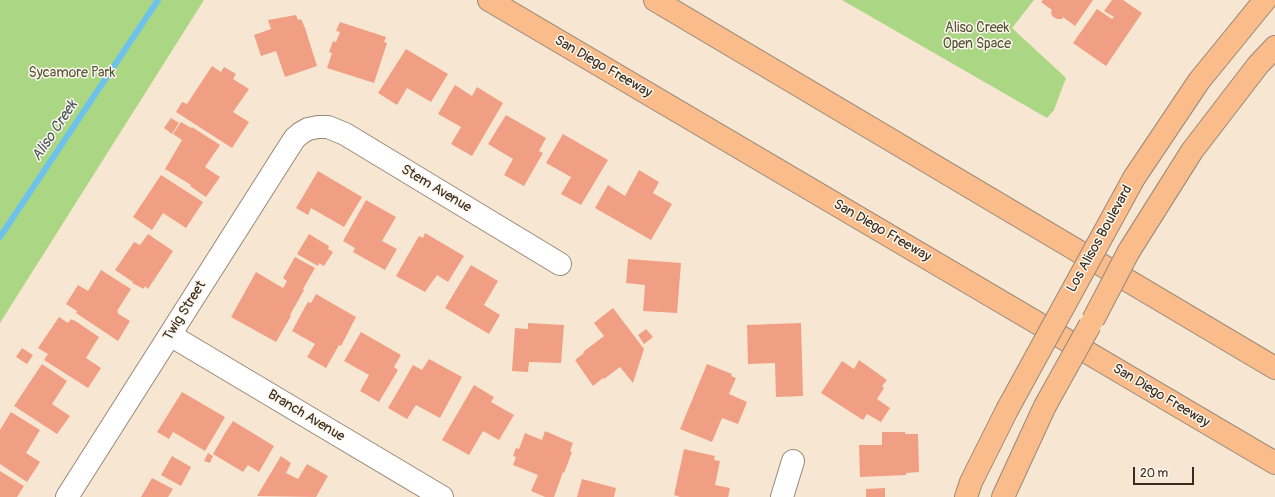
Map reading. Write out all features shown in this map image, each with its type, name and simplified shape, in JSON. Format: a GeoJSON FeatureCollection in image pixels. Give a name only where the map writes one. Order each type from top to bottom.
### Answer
{"type":"FeatureCollection","features":[{"type":"Feature","properties":{"kind":"main road","name":"San Diego Freeway"},"geometry":{"type":"LineString","coordinates":[[489,0],[1275,463]]}},
{"type":"Feature","properties":{"kind":"main road"},"geometry":{"type":"LineString","coordinates":[[655,0],[1275,368]]}},
{"type":"Feature","properties":{"kind":"main road","name":"Los Alisos Boulevard"},"geometry":{"type":"LineString","coordinates":[[966,497],[971,482],[1007,410],[1134,178],[1199,81],[1265,0]]}},
{"type":"Feature","properties":{"kind":"main road"},"geometry":{"type":"LineString","coordinates":[[1003,497],[1045,406],[1090,326],[1129,250],[1192,151],[1258,65],[1275,47]]}},
{"type":"Feature","properties":{"kind":"street","name":"Stem Avenue"},"geometry":{"type":"LineString","coordinates":[[308,129],[318,127],[328,128],[345,134],[560,264]]}},
{"type":"Feature","properties":{"kind":"street","name":"Twig Street"},"geometry":{"type":"LineString","coordinates":[[66,497],[288,149],[301,133],[308,129]]}},
{"type":"Feature","properties":{"kind":"street","name":"Branch Avenue"},"geometry":{"type":"LineString","coordinates":[[170,335],[442,497]]}},
{"type":"Feature","properties":{"kind":"street"},"geometry":{"type":"LineString","coordinates":[[782,497],[793,461]]}},
{"type":"Feature","properties":{"kind":"green space","name":"Sycamore Park"},"geometry":{"type":"Polygon","coordinates":[[[0,0],[204,0],[0,323],[0,0]]]}},
{"type":"Feature","properties":{"kind":"green space","name":"Aliso Creek Open Space"},"geometry":{"type":"Polygon","coordinates":[[[842,0],[1034,0],[1012,28],[1066,78],[1054,110],[1047,118],[842,0]]]}},
{"type":"Feature","properties":{"kind":"building"},"geometry":{"type":"Polygon","coordinates":[[[1043,0],[1093,0],[1075,26],[1063,17],[1062,19],[1057,19],[1052,16],[1052,10],[1041,2],[1043,0]]]}},
{"type":"Feature","properties":{"kind":"building"},"geometry":{"type":"Polygon","coordinates":[[[1112,0],[1123,0],[1142,13],[1106,66],[1073,43],[1097,9],[1112,19],[1114,17],[1104,11],[1112,0]]]}},
{"type":"Feature","properties":{"kind":"building"},"geometry":{"type":"Polygon","coordinates":[[[296,15],[298,20],[301,19],[305,28],[317,66],[285,77],[276,51],[261,56],[254,35],[271,29],[268,20],[296,15]]]}},
{"type":"Feature","properties":{"kind":"building"},"geometry":{"type":"Polygon","coordinates":[[[340,22],[386,37],[384,42],[387,43],[374,83],[327,68],[332,53],[329,52],[333,41],[336,42],[340,32],[336,31],[340,22]]]}},
{"type":"Feature","properties":{"kind":"building"},"geometry":{"type":"Polygon","coordinates":[[[406,49],[448,74],[431,102],[407,88],[397,105],[378,93],[406,49]]]}},
{"type":"Feature","properties":{"kind":"building"},"geometry":{"type":"Polygon","coordinates":[[[212,66],[221,72],[224,67],[236,74],[233,79],[249,89],[233,112],[249,122],[232,148],[176,112],[182,102],[187,104],[212,66]]]}},
{"type":"Feature","properties":{"kind":"building"},"geometry":{"type":"Polygon","coordinates":[[[455,85],[472,96],[477,87],[503,103],[472,156],[451,144],[461,127],[438,114],[455,85]]]}},
{"type":"Feature","properties":{"kind":"building"},"geometry":{"type":"Polygon","coordinates":[[[506,115],[546,138],[539,151],[543,153],[524,186],[504,175],[513,159],[488,144],[506,115]]]}},
{"type":"Feature","properties":{"kind":"building"},"geometry":{"type":"Polygon","coordinates":[[[171,118],[179,123],[172,134],[164,128],[171,118]]]}},
{"type":"Feature","properties":{"kind":"building"},"geometry":{"type":"Polygon","coordinates":[[[181,122],[191,128],[192,127],[220,145],[205,167],[220,177],[206,197],[190,186],[191,185],[165,169],[182,140],[173,134],[181,122]]]}},
{"type":"Feature","properties":{"kind":"building"},"geometry":{"type":"Polygon","coordinates":[[[563,134],[608,160],[581,205],[561,194],[571,177],[546,163],[563,134]]]}},
{"type":"Feature","properties":{"kind":"building"},"geometry":{"type":"Polygon","coordinates":[[[639,170],[659,182],[653,193],[672,204],[651,240],[595,208],[608,185],[625,196],[639,170]]]}},
{"type":"Feature","properties":{"kind":"building"},"geometry":{"type":"Polygon","coordinates":[[[318,171],[362,197],[344,227],[311,208],[308,215],[296,208],[318,171]]]}},
{"type":"Feature","properties":{"kind":"building"},"geometry":{"type":"Polygon","coordinates":[[[161,175],[203,202],[186,228],[163,213],[152,230],[133,217],[161,175]]]}},
{"type":"Feature","properties":{"kind":"building"},"geometry":{"type":"Polygon","coordinates":[[[366,200],[396,217],[382,241],[397,249],[385,270],[353,252],[355,248],[343,241],[366,200]]]}},
{"type":"Feature","properties":{"kind":"building"},"geometry":{"type":"Polygon","coordinates":[[[425,233],[464,256],[448,282],[437,275],[425,292],[396,276],[419,236],[423,238],[425,233]]]}},
{"type":"Feature","properties":{"kind":"building"},"geometry":{"type":"Polygon","coordinates":[[[148,234],[173,251],[148,289],[145,286],[144,289],[132,283],[133,282],[115,270],[134,242],[140,245],[148,234]]]}},
{"type":"Feature","properties":{"kind":"building"},"geometry":{"type":"Polygon","coordinates":[[[309,234],[329,246],[328,249],[333,252],[324,266],[319,263],[318,266],[297,254],[309,234]]]}},
{"type":"Feature","properties":{"kind":"building"},"geometry":{"type":"Polygon","coordinates":[[[295,257],[315,268],[276,342],[231,317],[256,272],[283,288],[287,281],[283,278],[295,257]]]}},
{"type":"Feature","properties":{"kind":"building"},"geometry":{"type":"Polygon","coordinates":[[[628,259],[681,263],[677,313],[643,311],[645,285],[626,283],[628,259]]]}},
{"type":"Feature","properties":{"kind":"building"},"geometry":{"type":"Polygon","coordinates":[[[471,265],[498,281],[484,305],[500,315],[489,334],[445,308],[471,265]]]}},
{"type":"Feature","properties":{"kind":"building"},"geometry":{"type":"Polygon","coordinates":[[[101,270],[131,289],[117,311],[119,312],[117,313],[130,321],[118,341],[76,313],[77,311],[66,304],[78,285],[88,291],[101,270]]]}},
{"type":"Feature","properties":{"kind":"building"},"geometry":{"type":"Polygon","coordinates":[[[316,294],[356,317],[341,346],[339,345],[326,368],[307,357],[315,344],[292,331],[308,302],[311,303],[316,294]]]}},
{"type":"Feature","properties":{"kind":"building"},"geometry":{"type":"Polygon","coordinates":[[[613,308],[644,349],[633,383],[620,367],[593,386],[575,360],[604,336],[594,323],[613,308]]]}},
{"type":"Feature","properties":{"kind":"building"},"geometry":{"type":"Polygon","coordinates":[[[59,317],[68,323],[71,319],[77,322],[99,337],[86,358],[101,368],[88,388],[44,360],[48,354],[38,348],[59,317]]]}},
{"type":"Feature","properties":{"kind":"building"},"geometry":{"type":"Polygon","coordinates":[[[528,323],[564,325],[561,363],[529,362],[528,372],[512,371],[515,328],[528,329],[528,323]]]}},
{"type":"Feature","properties":{"kind":"building"},"geometry":{"type":"Polygon","coordinates":[[[801,323],[803,396],[776,397],[775,363],[748,364],[747,325],[801,323]]]}},
{"type":"Feature","properties":{"kind":"building"},"geometry":{"type":"Polygon","coordinates":[[[646,329],[653,337],[644,344],[638,335],[646,329]]]}},
{"type":"Feature","properties":{"kind":"building"},"geometry":{"type":"Polygon","coordinates":[[[361,332],[401,355],[394,367],[398,370],[379,402],[360,391],[369,375],[344,361],[361,332]]]}},
{"type":"Feature","properties":{"kind":"building"},"geometry":{"type":"Polygon","coordinates":[[[22,348],[33,355],[27,364],[16,357],[22,348]]]}},
{"type":"Feature","properties":{"kind":"building"},"geometry":{"type":"Polygon","coordinates":[[[429,359],[462,377],[440,418],[416,405],[407,419],[388,408],[413,365],[422,370],[429,359]]]}},
{"type":"Feature","properties":{"kind":"building"},"geometry":{"type":"Polygon","coordinates":[[[859,360],[887,380],[882,386],[884,388],[877,399],[890,408],[881,422],[867,414],[863,420],[821,393],[842,361],[854,369],[859,360]]]}},
{"type":"Feature","properties":{"kind":"building"},"geometry":{"type":"Polygon","coordinates":[[[42,364],[67,381],[52,404],[70,416],[57,434],[14,406],[42,364]]]}},
{"type":"Feature","properties":{"kind":"building"},"geometry":{"type":"Polygon","coordinates":[[[707,364],[732,374],[731,376],[736,378],[729,394],[747,402],[738,424],[722,418],[712,442],[680,429],[707,364]]]}},
{"type":"Feature","properties":{"kind":"building"},"geometry":{"type":"Polygon","coordinates":[[[474,385],[494,397],[491,402],[514,415],[499,440],[483,431],[469,455],[442,440],[474,385]]]}},
{"type":"Feature","properties":{"kind":"building"},"geometry":{"type":"Polygon","coordinates":[[[182,392],[225,417],[205,451],[173,432],[169,439],[157,432],[182,392]]]}},
{"type":"Feature","properties":{"kind":"building"},"geometry":{"type":"Polygon","coordinates":[[[11,412],[40,430],[26,453],[40,462],[27,482],[0,464],[0,430],[11,412]]]}},
{"type":"Feature","properties":{"kind":"building"},"geometry":{"type":"Polygon","coordinates":[[[233,421],[274,446],[259,472],[248,465],[243,472],[213,454],[233,421]]]}},
{"type":"Feature","properties":{"kind":"building"},"geometry":{"type":"Polygon","coordinates":[[[545,431],[573,443],[570,451],[572,452],[554,497],[545,497],[531,491],[538,475],[513,465],[516,457],[513,456],[516,448],[519,449],[525,433],[542,440],[545,431]]]}},
{"type":"Feature","properties":{"kind":"building"},"geometry":{"type":"Polygon","coordinates":[[[882,432],[905,432],[905,434],[918,434],[919,472],[906,473],[906,475],[860,477],[859,445],[882,445],[882,432]]]}},
{"type":"Feature","properties":{"kind":"building"},"geometry":{"type":"Polygon","coordinates":[[[684,449],[715,456],[714,460],[720,461],[715,485],[730,488],[728,497],[680,497],[674,495],[684,449]]]}},
{"type":"Feature","properties":{"kind":"building"},"geometry":{"type":"Polygon","coordinates":[[[208,453],[213,456],[210,463],[204,461],[208,453]]]}},
{"type":"Feature","properties":{"kind":"building"},"geometry":{"type":"Polygon","coordinates":[[[172,456],[191,467],[181,486],[161,475],[172,456]]]}},
{"type":"Feature","properties":{"kind":"building"},"geometry":{"type":"Polygon","coordinates":[[[281,456],[291,463],[286,473],[298,479],[307,464],[328,476],[316,497],[257,496],[281,456]]]}},
{"type":"Feature","properties":{"kind":"building"},"geometry":{"type":"Polygon","coordinates":[[[0,471],[24,486],[17,497],[0,497],[0,471]]]}},
{"type":"Feature","properties":{"kind":"building"},"geometry":{"type":"Polygon","coordinates":[[[152,478],[173,489],[168,497],[141,497],[152,478]]]}},
{"type":"Feature","properties":{"kind":"building"},"geometry":{"type":"Polygon","coordinates":[[[582,479],[616,488],[614,497],[577,497],[582,479]]]}},
{"type":"Feature","properties":{"kind":"building"},"geometry":{"type":"Polygon","coordinates":[[[885,488],[885,497],[866,497],[866,489],[885,488]]]}},
{"type":"Feature","properties":{"kind":"waterway","name":"Aliso Creek"},"geometry":{"type":"LineString","coordinates":[[0,237],[158,0]]}}]}
